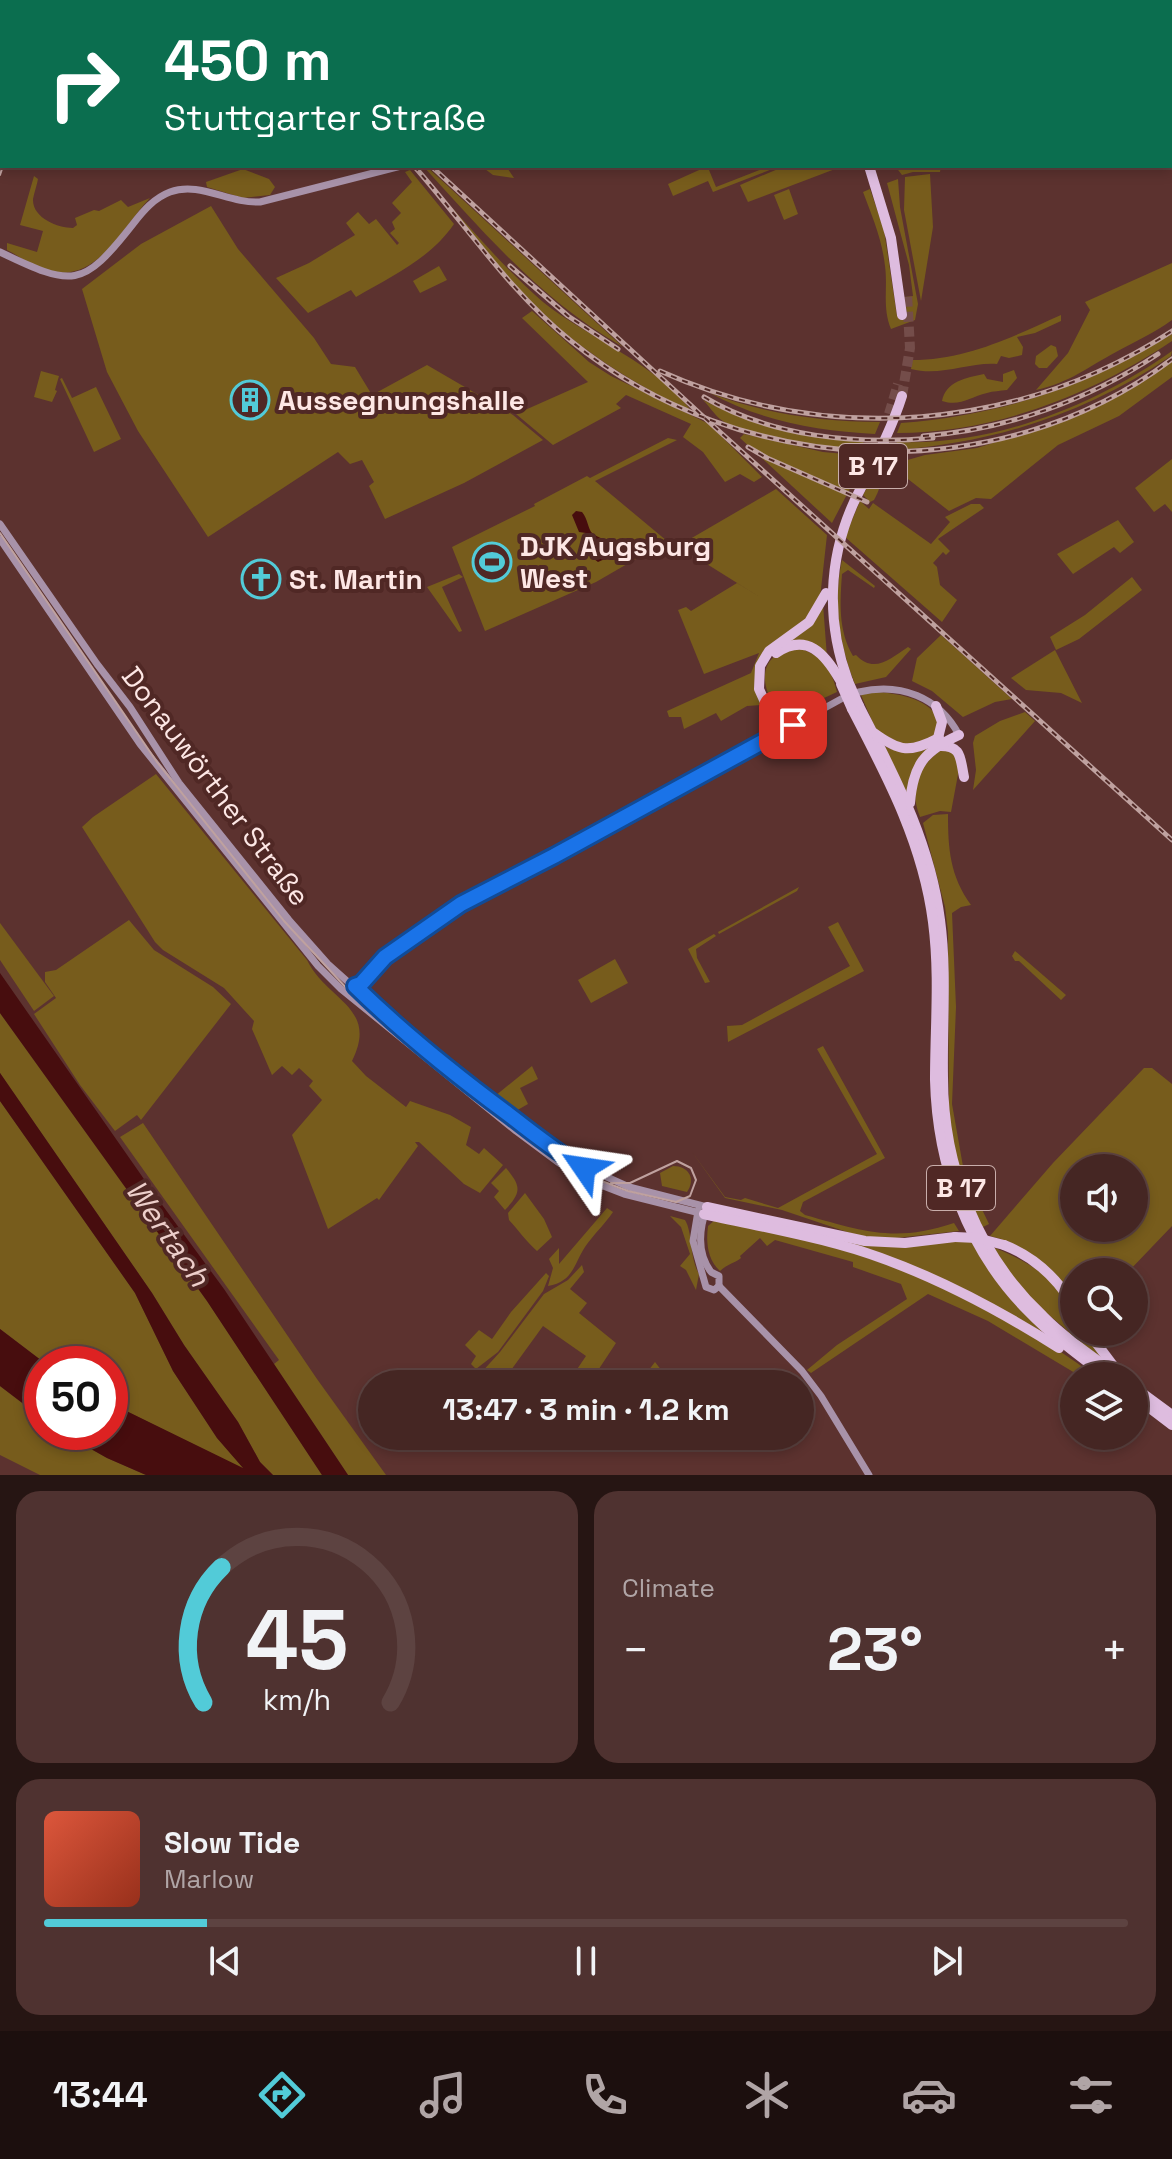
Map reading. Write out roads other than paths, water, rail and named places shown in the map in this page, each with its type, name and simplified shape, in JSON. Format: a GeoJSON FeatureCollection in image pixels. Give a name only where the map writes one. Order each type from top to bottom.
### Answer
{"type":"FeatureCollection","features":[{"type":"Feature","properties":{"kind":"highway"},"geometry":{"type":"LineString","coordinates":[[870,168],[891,238],[902,315]]}},
{"type":"Feature","properties":{"kind":"highway"},"geometry":{"type":"LineString","coordinates":[[876,168],[893,221],[907,294]]}},
{"type":"Feature","properties":{"kind":"highway","name":"B 17"},"geometry":{"type":"LineString","coordinates":[[843,682],[833,611],[839,531],[882,448],[902,396]]}},
{"type":"Feature","properties":{"kind":"highway","name":"B 17"},"geometry":{"type":"LineString","coordinates":[[889,414],[839,531],[828,568],[826,593],[830,643],[843,682],[899,801],[915,842],[928,890],[937,960],[935,1078],[938,1117],[944,1157],[956,1197],[981,1249],[1014,1296],[1049,1332],[1087,1362]]}},
{"type":"Feature","properties":{"kind":"highway"},"geometry":{"type":"LineString","coordinates":[[782,731],[759,689],[760,666],[769,651],[809,622],[826,593]]}},
{"type":"Feature","properties":{"kind":"highway"},"geometry":{"type":"LineString","coordinates":[[782,731],[766,693],[763,675],[771,657],[786,647],[802,645],[817,650],[843,682]]}},
{"type":"Feature","properties":{"kind":"highway"},"geometry":{"type":"LineString","coordinates":[[910,808],[915,773],[937,742],[942,722],[936,706]]}},
{"type":"Feature","properties":{"kind":"highway","name":"B 17"},"geometry":{"type":"LineString","coordinates":[[855,707],[872,732],[910,808],[927,857],[940,919],[945,975],[945,1116],[953,1163],[963,1194],[987,1246],[1020,1292],[1065,1336],[1101,1362]]}},
{"type":"Feature","properties":{"kind":"highway"},"geometry":{"type":"LineString","coordinates":[[775,712],[792,720],[805,719]]}},
{"type":"Feature","properties":{"kind":"highway"},"geometry":{"type":"LineString","coordinates":[[872,732],[893,746],[907,749],[937,742],[957,732]]}},
{"type":"Feature","properties":{"kind":"highway"},"geometry":{"type":"LineString","coordinates":[[937,742],[955,748],[959,753],[964,777]]}},
{"type":"Feature","properties":{"kind":"highway"},"geometry":{"type":"LineString","coordinates":[[702,1210],[838,1244],[924,1276],[993,1308],[1082,1362]]}},
{"type":"Feature","properties":{"kind":"highway"},"geometry":{"type":"LineString","coordinates":[[702,1210],[865,1241],[905,1243],[955,1237],[977,1238],[1004,1245],[1043,1267],[1060,1285]]}},
{"type":"Feature","properties":{"kind":"highway"},"geometry":{"type":"LineString","coordinates":[[1148,1397],[1172,1415]]}},
{"type":"Feature","properties":{"kind":"highway"},"geometry":{"type":"LineString","coordinates":[[1148,1407],[1172,1425]]}},
{"type":"Feature","properties":{"kind":"main road"},"geometry":{"type":"LineString","coordinates":[[0,252],[49,274],[67,276],[85,272],[106,258],[140,216],[155,201],[169,193],[183,189],[243,202],[260,202],[393,168]]}},
{"type":"Feature","properties":{"kind":"main road","name":"Donauwörther Straße"},"geometry":{"type":"LineString","coordinates":[[0,524],[130,707],[179,783],[296,929],[328,964],[413,1040],[567,1158],[629,1187],[702,1210]]}},
{"type":"Feature","properties":{"kind":"main road","name":"Donauwörther Straße"},"geometry":{"type":"LineString","coordinates":[[0,539],[140,744],[318,966],[347,995],[516,1131],[568,1168],[624,1194],[702,1210]]}},
{"type":"Feature","properties":{"kind":"main road"},"geometry":{"type":"LineString","coordinates":[[859,692],[902,689],[936,706],[957,732]]}},
{"type":"Feature","properties":{"kind":"main road"},"geometry":{"type":"LineString","coordinates":[[347,995],[385,957],[461,904],[841,699]]}},
{"type":"Feature","properties":{"kind":"main road"},"geometry":{"type":"LineString","coordinates":[[702,1210],[700,1251],[707,1275],[704,1285],[708,1289],[719,1286]]}},
{"type":"Feature","properties":{"kind":"main road"},"geometry":{"type":"LineString","coordinates":[[707,1275],[719,1276],[719,1286],[811,1382],[869,1475]]}},
{"type":"Feature","properties":{"kind":"water"},"geometry":{"type":"Polygon","coordinates":[[[576,511],[582,512],[592,533],[608,542],[612,551],[607,558],[598,562],[590,556],[590,537],[579,532],[572,515],[576,511]]]}},
{"type":"Feature","properties":{"kind":"water","name":"Wertach"},"geometry":{"type":"Polygon","coordinates":[[[0,973],[224,1289],[348,1475],[322,1475],[207,1301],[0,1013],[0,973]]]}},
{"type":"Feature","properties":{"kind":"water"},"geometry":{"type":"Polygon","coordinates":[[[0,1073],[152,1293],[238,1422],[260,1462],[273,1475],[146,1475],[93,1450],[128,1450],[128,1412],[243,1468],[217,1438],[173,1371],[135,1293],[0,1101],[0,1073]]]}},
{"type":"Feature","properties":{"kind":"water"},"geometry":{"type":"Polygon","coordinates":[[[0,1329],[24,1347],[24,1404],[0,1386],[0,1329]]]}},
{"type":"Feature","properties":{"kind":"tunnel"},"geometry":{"type":"LineString","coordinates":[[902,396],[910,348],[907,294]]}},
{"type":"Feature","properties":{"kind":"tunnel"},"geometry":{"type":"LineString","coordinates":[[889,414],[898,384]]}},
{"type":"Feature","properties":{"kind":"tram line"},"geometry":{"type":"LineString","coordinates":[[0,175],[2,168]]}},
{"type":"Feature","properties":{"kind":"tram line"},"geometry":{"type":"LineString","coordinates":[[0,533],[157,762],[284,921],[350,992],[402,1037],[555,1157],[628,1191],[676,1202],[690,1196],[696,1180],[691,1168],[677,1161],[630,1183],[611,1183]]}},
{"type":"Feature","properties":{"kind":"railway"},"geometry":{"type":"LineString","coordinates":[[416,168],[508,279],[571,341],[638,387],[711,420],[789,442],[869,451],[949,448],[1028,432],[1103,402],[1172,359]]}},
{"type":"Feature","properties":{"kind":"railway"},"geometry":{"type":"LineString","coordinates":[[433,168],[1172,840]]}},
{"type":"Feature","properties":{"kind":"railway"},"geometry":{"type":"LineString","coordinates":[[510,266],[568,316],[618,349]]}},
{"type":"Feature","properties":{"kind":"railway"},"geometry":{"type":"LineString","coordinates":[[660,371],[724,395],[789,410],[855,418],[921,417],[987,407],[1051,390],[1113,365],[1172,331]]}},
{"type":"Feature","properties":{"kind":"railway"},"geometry":{"type":"LineString","coordinates":[[923,436],[985,427],[1046,410],[1104,385],[1158,354]]}},
{"type":"Feature","properties":{"kind":"railway"},"geometry":{"type":"LineString","coordinates":[[704,397],[757,421],[815,435],[875,440],[933,438]]}},
{"type":"Feature","properties":{"kind":"railway"},"geometry":{"type":"LineString","coordinates":[[748,447],[867,502]]}},
{"type":"Feature","properties":{"kind":"place","name":"Aussegnungshalle"},"geometry":{"type":"Point","coordinates":[250,400]}},
{"type":"Feature","properties":{"kind":"place","name":"DJK Augsburg West"},"geometry":{"type":"Point","coordinates":[492,562]}},
{"type":"Feature","properties":{"kind":"place","name":"St. Martin"},"geometry":{"type":"Point","coordinates":[261,579]}}]}
